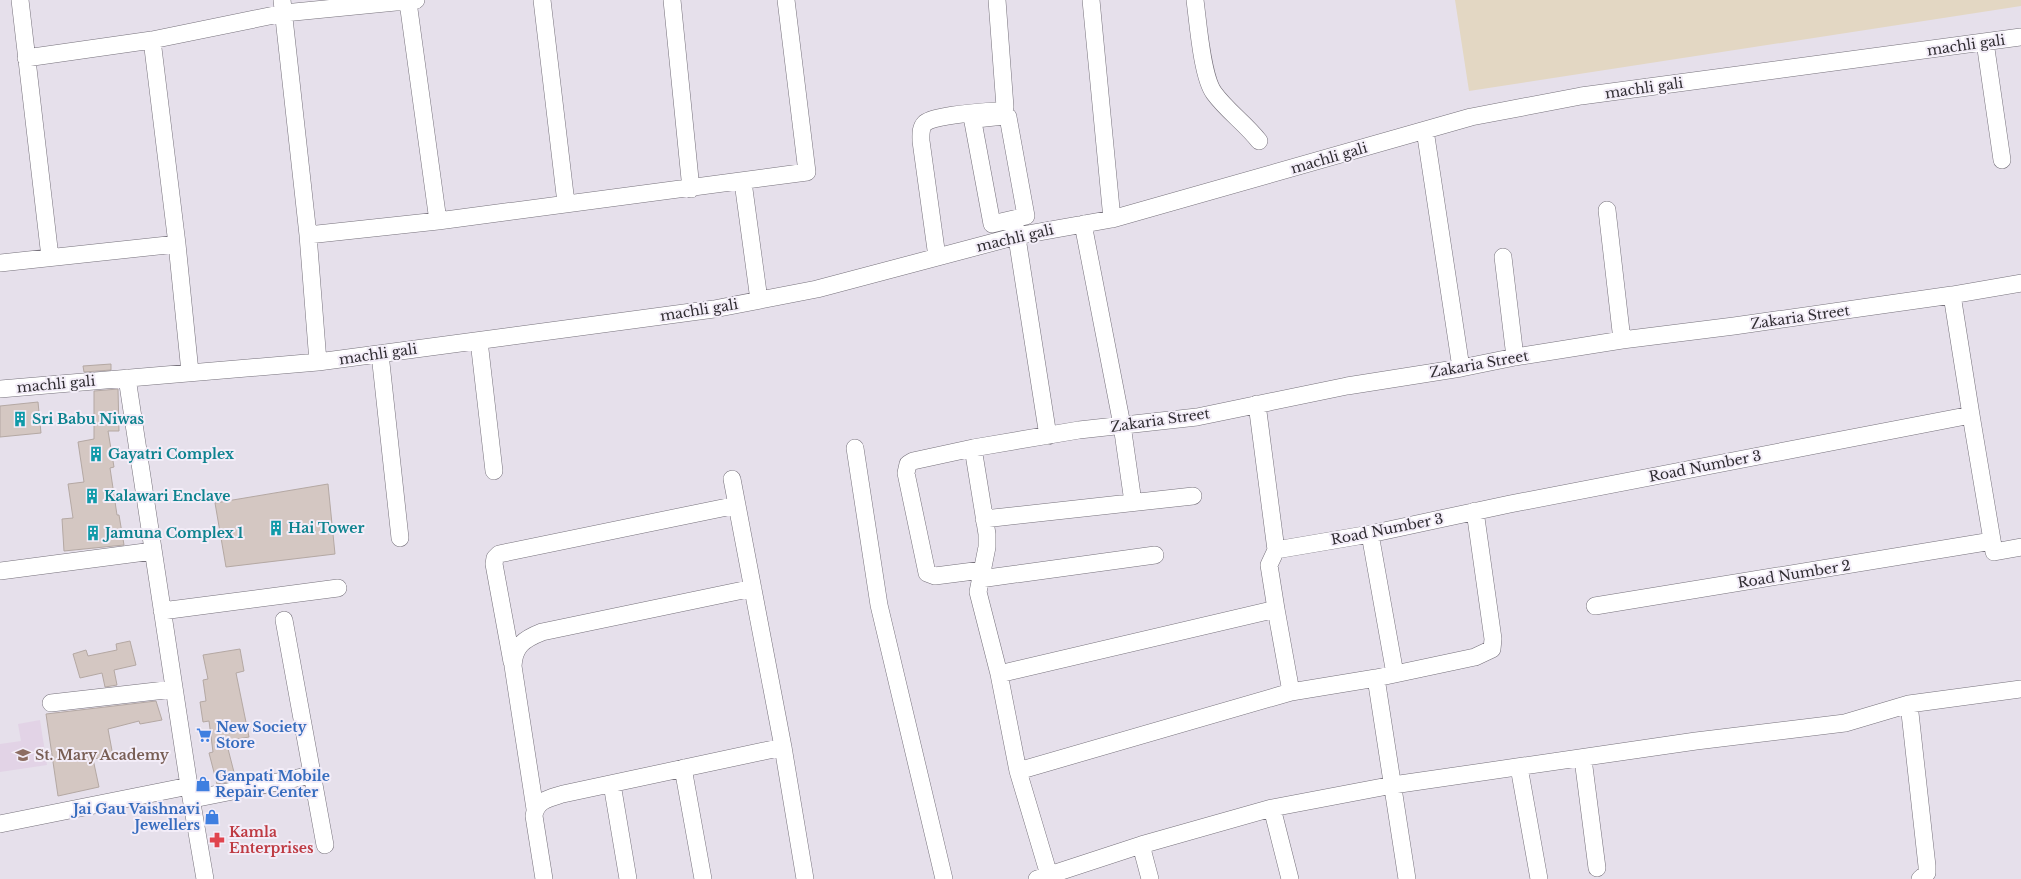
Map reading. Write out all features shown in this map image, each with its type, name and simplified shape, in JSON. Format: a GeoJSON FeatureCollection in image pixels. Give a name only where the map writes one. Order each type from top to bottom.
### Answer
{"type":"FeatureCollection","features":[{"type":"Feature","properties":{"kind":"street"},"geometry":{"type":"LineString","coordinates":[[20,0],[50,258]]}},
{"type":"Feature","properties":{"kind":"street"},"geometry":{"type":"LineString","coordinates":[[542,0],[566,203]]}},
{"type":"Feature","properties":{"kind":"street"},"geometry":{"type":"LineString","coordinates":[[672,0],[691,189]]}},
{"type":"Feature","properties":{"kind":"street"},"geometry":{"type":"LineString","coordinates":[[308,235],[438,221],[566,203],[691,189],[807,172],[786,0]]}},
{"type":"Feature","properties":{"kind":"street"},"geometry":{"type":"LineString","coordinates":[[997,0],[1005,108],[998,114],[976,119],[973,122],[990,222],[1016,228]]}},
{"type":"Feature","properties":{"kind":"street"},"geometry":{"type":"LineString","coordinates":[[1091,0],[1112,219]]}},
{"type":"Feature","properties":{"kind":"street"},"geometry":{"type":"LineString","coordinates":[[1194,0],[1209,86],[1220,101],[1249,128],[1258,141]]}},
{"type":"Feature","properties":{"kind":"street"},"geometry":{"type":"LineString","coordinates":[[26,58],[152,40],[283,6],[412,1],[438,221]]}},
{"type":"Feature","properties":{"kind":"street"},"geometry":{"type":"LineString","coordinates":[[283,6],[308,235],[318,362]]}},
{"type":"Feature","properties":{"kind":"street","name":"machli gali"},"geometry":{"type":"LineString","coordinates":[[0,389],[318,362],[714,309],[817,289],[937,257],[1016,228],[1083,224],[1112,219],[1471,117],[1581,96],[2021,37]]}},
{"type":"Feature","properties":{"kind":"street"},"geometry":{"type":"LineString","coordinates":[[152,40],[177,244],[190,372]]}},
{"type":"Feature","properties":{"kind":"street"},"geometry":{"type":"LineString","coordinates":[[1985,42],[2002,160]]}},
{"type":"Feature","properties":{"kind":"street"},"geometry":{"type":"LineString","coordinates":[[937,257],[922,141],[922,127],[925,123],[940,118],[998,114],[1008,117],[1026,216],[1016,228],[1048,436]]}},
{"type":"Feature","properties":{"kind":"street"},"geometry":{"type":"LineString","coordinates":[[1425,130],[1461,368]]}},
{"type":"Feature","properties":{"kind":"street"},"geometry":{"type":"LineString","coordinates":[[743,182],[759,300]]}},
{"type":"Feature","properties":{"kind":"street"},"geometry":{"type":"LineString","coordinates":[[1607,210],[1622,340]]}},
{"type":"Feature","properties":{"kind":"street"},"geometry":{"type":"LineString","coordinates":[[1083,224],[1122,425],[1133,502]]}},
{"type":"Feature","properties":{"kind":"street"},"geometry":{"type":"LineString","coordinates":[[0,263],[177,244]]}},
{"type":"Feature","properties":{"kind":"street"},"geometry":{"type":"LineString","coordinates":[[1503,258],[1515,357]]}},
{"type":"Feature","properties":{"kind":"street","name":"Zakaria Street"},"geometry":{"type":"LineString","coordinates":[[981,575],[936,576],[927,573],[906,473],[908,464],[913,461],[973,448],[1122,425],[1197,417],[1347,386],[1461,368],[1515,357],[1622,340],[1734,326],[1952,295],[2021,283]]}},
{"type":"Feature","properties":{"kind":"street"},"geometry":{"type":"LineString","coordinates":[[1952,295],[1994,552],[2021,547]]}},
{"type":"Feature","properties":{"kind":"street"},"geometry":{"type":"LineString","coordinates":[[478,340],[494,471]]}},
{"type":"Feature","properties":{"kind":"street"},"geometry":{"type":"LineString","coordinates":[[380,354],[400,538]]}},
{"type":"Feature","properties":{"kind":"street"},"geometry":{"type":"LineString","coordinates":[[127,378],[174,689],[205,879]]}},
{"type":"Feature","properties":{"kind":"street"},"geometry":{"type":"LineString","coordinates":[[1258,404],[1276,550],[1269,565],[1291,692]]}},
{"type":"Feature","properties":{"kind":"street","name":"Road Number 3"},"geometry":{"type":"LineString","coordinates":[[1276,550],[1370,534],[1971,415]]}},
{"type":"Feature","properties":{"kind":"street"},"geometry":{"type":"LineString","coordinates":[[855,448],[879,605],[944,879]]}},
{"type":"Feature","properties":{"kind":"street"},"geometry":{"type":"LineString","coordinates":[[973,448],[987,547],[981,575],[979,599],[999,674],[1018,771],[1043,877],[1141,845],[1272,808],[1393,785],[1583,759],[1696,741],[1845,723],[1909,704],[2021,689]]}},
{"type":"Feature","properties":{"kind":"street"},"geometry":{"type":"LineString","coordinates":[[732,479],[783,747],[805,879]]}},
{"type":"Feature","properties":{"kind":"street"},"geometry":{"type":"LineString","coordinates":[[984,519],[1193,496]]}},
{"type":"Feature","properties":{"kind":"street"},"geometry":{"type":"LineString","coordinates":[[544,879],[513,666],[494,564],[495,558],[499,554],[737,505]]}},
{"type":"Feature","properties":{"kind":"street"},"geometry":{"type":"LineString","coordinates":[[1018,771],[1291,692],[1376,678],[1475,657],[1492,649],[1493,639],[1475,512]]}},
{"type":"Feature","properties":{"kind":"street"},"geometry":{"type":"LineString","coordinates":[[1370,534],[1394,674]]}},
{"type":"Feature","properties":{"kind":"street","name":"Road Number 2"},"geometry":{"type":"LineString","coordinates":[[1596,606],[1992,541]]}},
{"type":"Feature","properties":{"kind":"street"},"geometry":{"type":"LineString","coordinates":[[0,571],[153,551]]}},
{"type":"Feature","properties":{"kind":"street"},"geometry":{"type":"LineString","coordinates":[[981,575],[1155,555]]}},
{"type":"Feature","properties":{"kind":"street"},"geometry":{"type":"LineString","coordinates":[[162,611],[338,588]]}},
{"type":"Feature","properties":{"kind":"street"},"geometry":{"type":"LineString","coordinates":[[513,666],[517,648],[523,641],[542,632],[753,588]]}},
{"type":"Feature","properties":{"kind":"street"},"geometry":{"type":"LineString","coordinates":[[999,674],[1276,608]]}},
{"type":"Feature","properties":{"kind":"street"},"geometry":{"type":"LineString","coordinates":[[284,620],[325,845]]}},
{"type":"Feature","properties":{"kind":"street"},"geometry":{"type":"LineString","coordinates":[[1376,678],[1407,879]]}},
{"type":"Feature","properties":{"kind":"street"},"geometry":{"type":"LineString","coordinates":[[51,703],[174,689]]}},
{"type":"Feature","properties":{"kind":"street"},"geometry":{"type":"LineString","coordinates":[[1909,704],[1927,866],[1927,873],[1920,879]]}},
{"type":"Feature","properties":{"kind":"street"},"geometry":{"type":"LineString","coordinates":[[535,809],[543,801],[551,798],[783,747]]}},
{"type":"Feature","properties":{"kind":"street"},"geometry":{"type":"LineString","coordinates":[[1583,759],[1597,868]]}},
{"type":"Feature","properties":{"kind":"street"},"geometry":{"type":"LineString","coordinates":[[1519,767],[1539,879]]}},
{"type":"Feature","properties":{"kind":"street"},"geometry":{"type":"LineString","coordinates":[[683,768],[702,879]]}},
{"type":"Feature","properties":{"kind":"street"},"geometry":{"type":"LineString","coordinates":[[0,824],[191,792],[312,775]]}},
{"type":"Feature","properties":{"kind":"street"},"geometry":{"type":"LineString","coordinates":[[612,784],[628,879]]}},
{"type":"Feature","properties":{"kind":"street"},"geometry":{"type":"LineString","coordinates":[[1272,808],[1290,879]]}},
{"type":"Feature","properties":{"kind":"street"},"geometry":{"type":"LineString","coordinates":[[1141,845],[1150,879]]}},
{"type":"Feature","properties":{"kind":"shaded area"},"geometry":{"type":"Polygon","coordinates":[[[1455,0],[2021,0],[2021,6],[1469,91],[1455,0]]]}},
{"type":"Feature","properties":{"kind":"shaded area","name":"St. Mary Academy"},"geometry":{"type":"Polygon","coordinates":[[[40,720],[47,765],[0,772],[0,744],[21,741],[18,724],[40,720]]]}},
{"type":"Feature","properties":{"kind":"building"},"geometry":{"type":"Polygon","coordinates":[[[111,364],[111,370],[84,372],[83,366],[111,364]]]}},
{"type":"Feature","properties":{"kind":"building"},"geometry":{"type":"Polygon","coordinates":[[[118,389],[119,431],[108,431],[114,467],[110,468],[117,515],[119,515],[124,545],[64,551],[62,519],[73,518],[68,484],[84,482],[78,442],[94,439],[94,391],[118,389]]]}},
{"type":"Feature","properties":{"kind":"building","name":"Sri Babu Niwas"},"geometry":{"type":"Polygon","coordinates":[[[38,402],[41,433],[0,437],[0,406],[38,402]]]}},
{"type":"Feature","properties":{"kind":"building","name":"Hai Tower"},"geometry":{"type":"Polygon","coordinates":[[[328,484],[335,554],[226,567],[215,503],[328,484]]]}},
{"type":"Feature","properties":{"kind":"building"},"geometry":{"type":"Polygon","coordinates":[[[130,641],[136,665],[114,670],[117,685],[105,687],[102,673],[80,678],[73,654],[86,650],[88,656],[117,650],[116,644],[130,641]]]}},
{"type":"Feature","properties":{"kind":"building"},"geometry":{"type":"Polygon","coordinates":[[[240,649],[244,671],[236,673],[249,737],[226,741],[236,780],[217,784],[209,753],[213,752],[209,721],[203,722],[200,702],[206,701],[203,680],[208,679],[203,655],[240,649]]]}},
{"type":"Feature","properties":{"kind":"building"},"geometry":{"type":"Polygon","coordinates":[[[156,701],[162,720],[140,724],[139,721],[108,729],[113,756],[93,759],[99,787],[58,796],[46,714],[156,701]]]}},
{"type":"Feature","properties":{"kind":"place","name":"Sri Babu Niwas"},"geometry":{"type":"Point","coordinates":[20,419]}},
{"type":"Feature","properties":{"kind":"place","name":"Gayatri Complex"},"geometry":{"type":"Point","coordinates":[96,454]}},
{"type":"Feature","properties":{"kind":"place","name":"Kalawari Enclave"},"geometry":{"type":"Point","coordinates":[92,496]}},
{"type":"Feature","properties":{"kind":"place","name":"Hai Tower"},"geometry":{"type":"Point","coordinates":[276,528]}},
{"type":"Feature","properties":{"kind":"place","name":"Jamuna Complex 1"},"geometry":{"type":"Point","coordinates":[93,533]}},
{"type":"Feature","properties":{"kind":"place","name":"New Society Store"},"geometry":{"type":"Point","coordinates":[204,735]}},
{"type":"Feature","properties":{"kind":"place","name":"St. Mary Academy"},"geometry":{"type":"Point","coordinates":[23,755]}},
{"type":"Feature","properties":{"kind":"place","name":"Ganpati Mobile Repair Center"},"geometry":{"type":"Point","coordinates":[203,784]}},
{"type":"Feature","properties":{"kind":"place","name":"Jai Gau Vaishnavi Jewellers"},"geometry":{"type":"Point","coordinates":[212,817]}},
{"type":"Feature","properties":{"kind":"place","name":"Kamla Enterprises"},"geometry":{"type":"Point","coordinates":[217,840]}}]}
